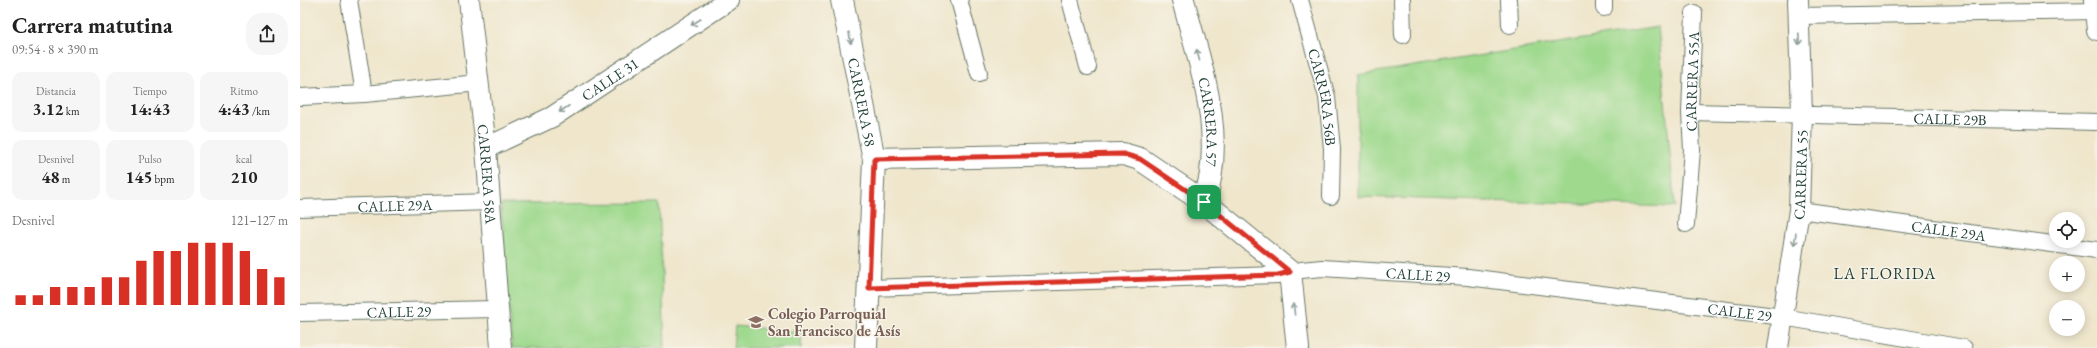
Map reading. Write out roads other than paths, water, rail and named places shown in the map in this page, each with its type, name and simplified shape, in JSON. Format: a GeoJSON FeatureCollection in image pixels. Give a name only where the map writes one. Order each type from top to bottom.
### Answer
{"type":"FeatureCollection","features":[{"type":"Feature","properties":{"kind":"main road","name":"CARRERA 58"},"geometry":{"type":"LineString","coordinates":[[842,0],[874,159],[866,348]]}},
{"type":"Feature","properties":{"kind":"main road","name":"CARRERA 57"},"geometry":{"type":"LineString","coordinates":[[1183,0],[1208,91],[1212,151],[1208,190],[1204,202]]}},
{"type":"Feature","properties":{"kind":"main road"},"geometry":{"type":"LineString","coordinates":[[874,159],[1123,154],[1140,159],[1204,202],[1290,272],[1298,348]]}},
{"type":"Feature","properties":{"kind":"street"},"geometry":{"type":"LineString","coordinates":[[349,0],[364,94]]}},
{"type":"Feature","properties":{"kind":"street","name":"CARRERA 58A"},"geometry":{"type":"LineString","coordinates":[[469,0],[486,148],[501,348]]}},
{"type":"Feature","properties":{"kind":"street","name":"CALLE 31"},"geometry":{"type":"LineString","coordinates":[[486,148],[552,117],[728,0]]}},
{"type":"Feature","properties":{"kind":"street"},"geometry":{"type":"LineString","coordinates":[[959,0],[979,73]]}},
{"type":"Feature","properties":{"kind":"street"},"geometry":{"type":"LineString","coordinates":[[1070,0],[1088,67]]}},
{"type":"Feature","properties":{"kind":"street","name":"CARRERA 56B"},"geometry":{"type":"LineString","coordinates":[[1300,0],[1327,97],[1332,150],[1331,196]]}},
{"type":"Feature","properties":{"kind":"street"},"geometry":{"type":"LineString","coordinates":[[1402,0],[1403,35]]}},
{"type":"Feature","properties":{"kind":"street"},"geometry":{"type":"LineString","coordinates":[[1509,0],[1510,24]]}},
{"type":"Feature","properties":{"kind":"street"},"geometry":{"type":"LineString","coordinates":[[1798,8],[1982,6],[2095,14]]}},
{"type":"Feature","properties":{"kind":"street","name":"CARRERA 55"},"geometry":{"type":"LineString","coordinates":[[1778,348],[1784,317],[1799,210],[1802,113],[1798,8]]}},
{"type":"Feature","properties":{"kind":"street","name":"CARRERA 55A"},"geometry":{"type":"LineString","coordinates":[[1686,224],[1692,150],[1690,112],[1694,13]]}},
{"type":"Feature","properties":{"kind":"street"},"geometry":{"type":"LineString","coordinates":[[300,97],[364,94],[479,83]]}},
{"type":"Feature","properties":{"kind":"street","name":"CALLE 29B"},"geometry":{"type":"LineString","coordinates":[[1690,112],[1802,113],[2097,122]]}},
{"type":"Feature","properties":{"kind":"street","name":"CALLE 29A"},"geometry":{"type":"LineString","coordinates":[[300,208],[490,202]]}},
{"type":"Feature","properties":{"kind":"street","name":"CALLE 29A"},"geometry":{"type":"LineString","coordinates":[[1799,210],[2097,250]]}},
{"type":"Feature","properties":{"kind":"street","name":"CALLE 29"},"geometry":{"type":"LineString","coordinates":[[869,288],[1278,275],[1322,268],[1468,277],[1784,317],[1964,348]]}},
{"type":"Feature","properties":{"kind":"street","name":"CALLE 29"},"geometry":{"type":"LineString","coordinates":[[300,313],[498,309]]}},
{"type":"Feature","properties":{"kind":"place","name":"Colegio Parroquial San Francisco de Asís"},"geometry":{"type":"Point","coordinates":[756,322]}},
{"type":"Feature","properties":{"kind":"district","name":"LA FLORIDA"},"geometry":{"type":"Point","coordinates":[1885,273]}}]}
